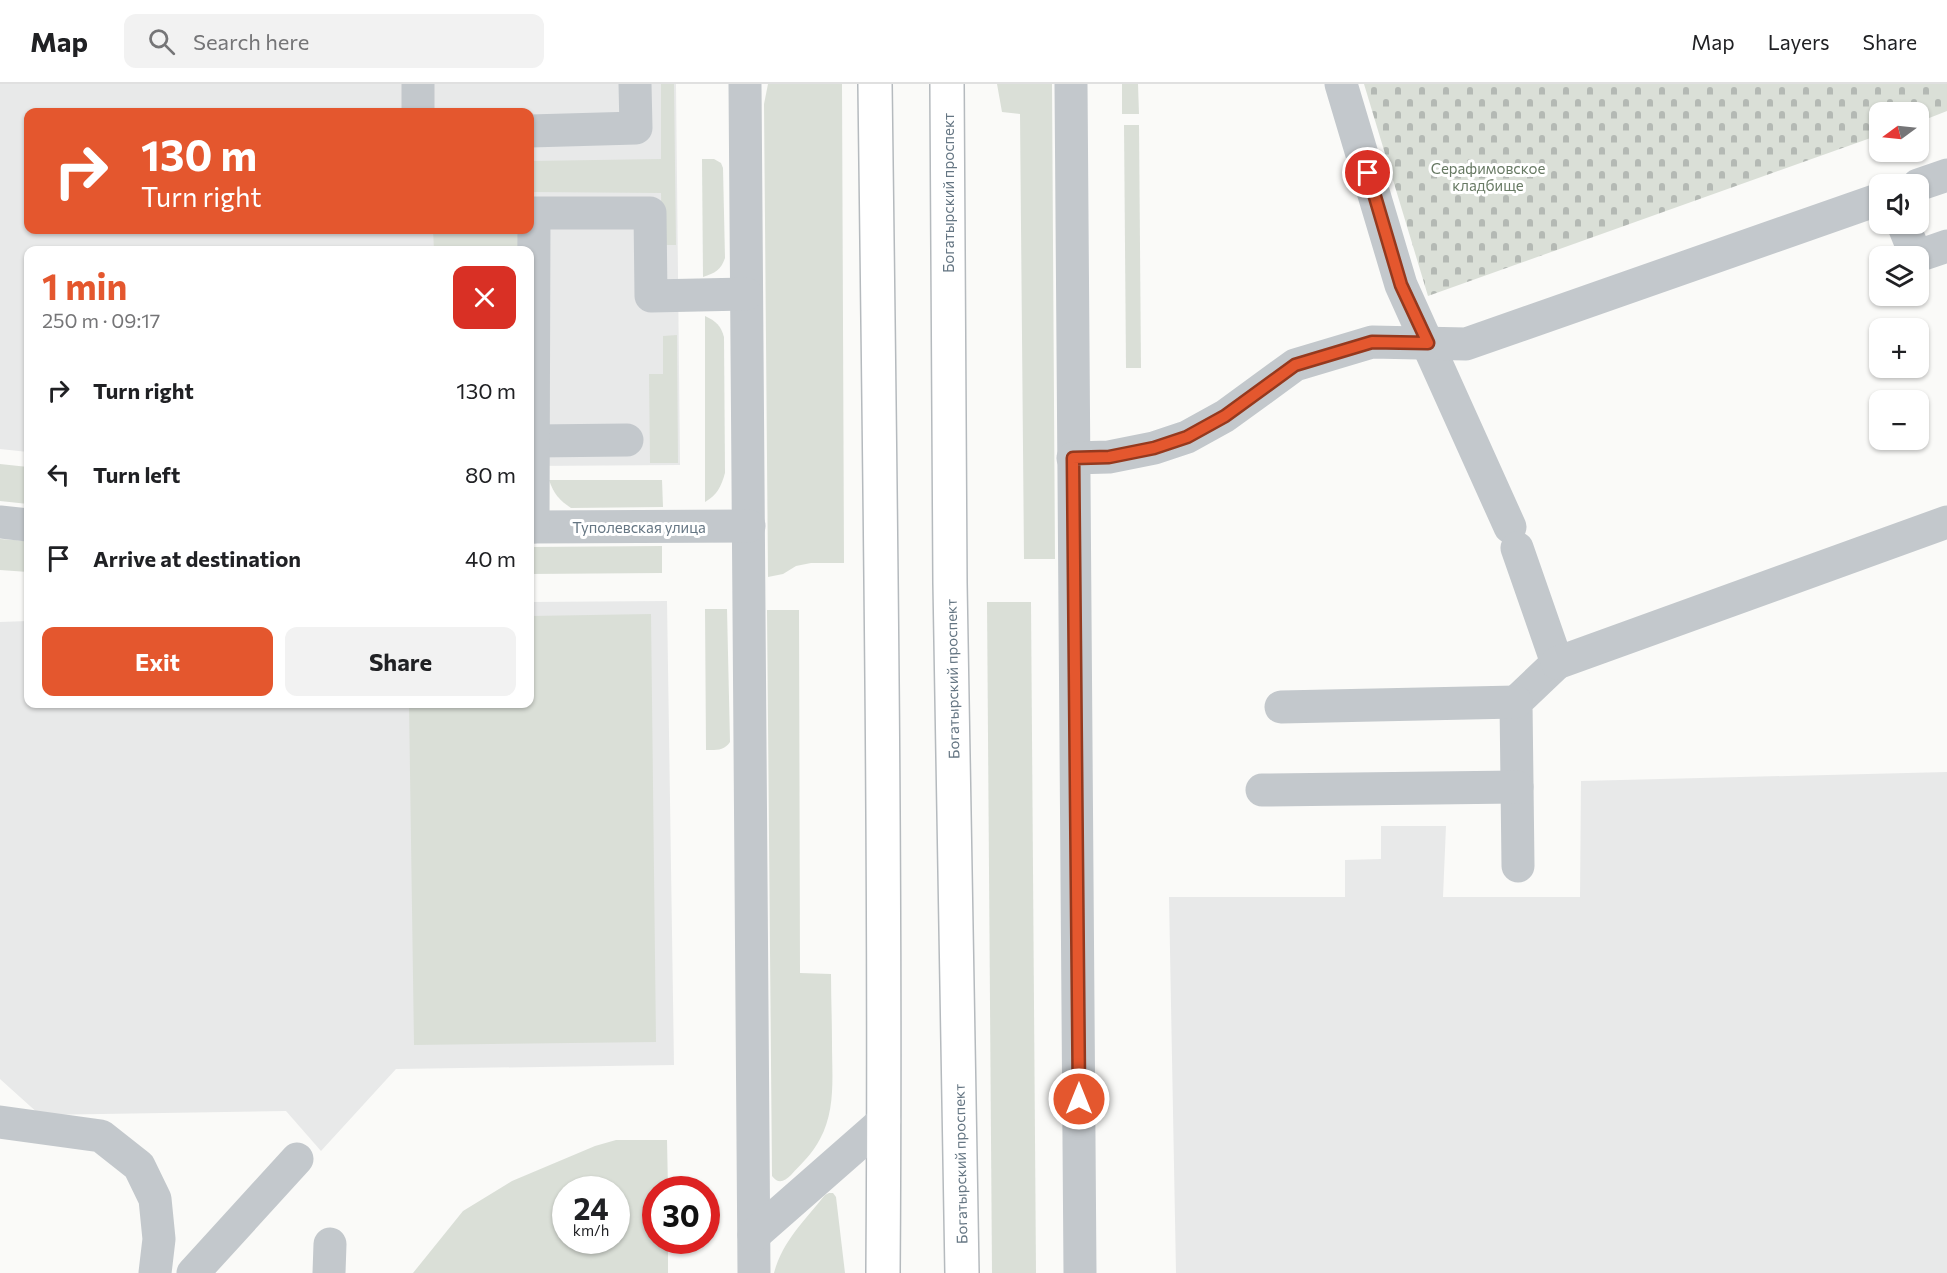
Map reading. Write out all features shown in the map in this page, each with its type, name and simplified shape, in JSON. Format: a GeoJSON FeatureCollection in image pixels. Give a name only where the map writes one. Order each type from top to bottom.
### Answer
{"type":"FeatureCollection","features":[{"type":"Feature","properties":{"kind":"main road"},"geometry":{"type":"LineString","coordinates":[[875,84],[881,547],[883,1273]]}},
{"type":"Feature","properties":{"kind":"main road","name":"Богатырский проспект"},"geometry":{"type":"LineString","coordinates":[[947,84],[950,583],[962,1273]]}},
{"type":"Feature","properties":{"kind":"street"},"geometry":{"type":"LineString","coordinates":[[418,84],[418,108]]}},
{"type":"Feature","properties":{"kind":"street"},"geometry":{"type":"LineString","coordinates":[[534,130],[636,128],[635,84]]}},
{"type":"Feature","properties":{"kind":"street"},"geometry":{"type":"LineString","coordinates":[[745,84],[754,1273]]}},
{"type":"Feature","properties":{"kind":"street"},"geometry":{"type":"LineString","coordinates":[[1071,84],[1080,1273]]}},
{"type":"Feature","properties":{"kind":"street"},"geometry":{"type":"LineString","coordinates":[[1341,84],[1401,285],[1514,538],[1557,663]]}},
{"type":"Feature","properties":{"kind":"street"},"geometry":{"type":"LineString","coordinates":[[1929,181],[1947,175]]}},
{"type":"Feature","properties":{"kind":"street"},"geometry":{"type":"LineString","coordinates":[[1073,458],[1109,457],[1154,448],[1187,437],[1225,416],[1295,365],[1372,342],[1466,344],[1869,203]]}},
{"type":"Feature","properties":{"kind":"street"},"geometry":{"type":"LineString","coordinates":[[627,440],[534,441],[534,213],[650,213],[651,296],[746,294]]}},
{"type":"Feature","properties":{"kind":"street"},"geometry":{"type":"LineString","coordinates":[[1912,234],[1923,246]]}},
{"type":"Feature","properties":{"kind":"street"},"geometry":{"type":"LineString","coordinates":[[0,522],[24,525]]}},
{"type":"Feature","properties":{"kind":"street"},"geometry":{"type":"LineString","coordinates":[[1281,706],[1516,702],[1557,663],[1947,522]]}},
{"type":"Feature","properties":{"kind":"street","name":"Туполевская улица"},"geometry":{"type":"LineString","coordinates":[[534,527],[749,526]]}},
{"type":"Feature","properties":{"kind":"street"},"geometry":{"type":"LineString","coordinates":[[1516,702],[1518,866]]}},
{"type":"Feature","properties":{"kind":"street"},"geometry":{"type":"LineString","coordinates":[[1262,790],[1517,787]]}},
{"type":"Feature","properties":{"kind":"street"},"geometry":{"type":"LineString","coordinates":[[754,1236],[884,1121]]}},
{"type":"Feature","properties":{"kind":"street"},"geometry":{"type":"LineString","coordinates":[[0,1122],[101,1136],[139,1166],[155,1199],[159,1239],[155,1273]]}},
{"type":"Feature","properties":{"kind":"street"},"geometry":{"type":"LineString","coordinates":[[193,1273],[297,1159]]}},
{"type":"Feature","properties":{"kind":"shaded area"},"geometry":{"type":"Polygon","coordinates":[[[0,84],[676,84],[680,465],[534,466],[534,246],[24,246],[24,452],[0,449],[0,84]]]}},
{"type":"Feature","properties":{"kind":"shaded area"},"geometry":{"type":"Polygon","coordinates":[[[667,601],[674,1065],[396,1069],[321,1151],[286,1111],[40,1115],[0,1079],[0,622],[24,621],[24,708],[534,708],[534,602],[667,601]]]}},
{"type":"Feature","properties":{"kind":"shaded area"},"geometry":{"type":"Polygon","coordinates":[[[1947,772],[1947,1273],[1176,1273],[1169,897],[1345,897],[1345,860],[1381,859],[1381,826],[1446,826],[1443,897],[1580,897],[1581,781],[1947,772]]]}},
{"type":"Feature","properties":{"kind":"green space"},"geometry":{"type":"Polygon","coordinates":[[[661,84],[674,84],[676,245],[662,245],[661,193],[534,192],[534,161],[661,159],[661,84]]]}},
{"type":"Feature","properties":{"kind":"green space"},"geometry":{"type":"Polygon","coordinates":[[[768,84],[842,84],[844,563],[811,563],[768,577],[764,104],[768,84]]]}},
{"type":"Feature","properties":{"kind":"green space"},"geometry":{"type":"Polygon","coordinates":[[[997,84],[1052,84],[1055,559],[1024,559],[1020,114],[1002,112],[997,84]]]}},
{"type":"Feature","properties":{"kind":"green space"},"geometry":{"type":"Polygon","coordinates":[[[1122,84],[1138,84],[1139,114],[1122,114],[1122,84]]]}},
{"type":"Feature","properties":{"kind":"green space","name":"Серафимовское кладбище"},"geometry":{"type":"Polygon","coordinates":[[[1364,84],[1947,84],[1947,111],[1929,118],[1929,102],[1869,102],[1869,139],[1428,296],[1364,84]]]}},
{"type":"Feature","properties":{"kind":"green space"},"geometry":{"type":"Polygon","coordinates":[[[1124,125],[1139,125],[1141,368],[1126,368],[1124,125]]]}},
{"type":"Feature","properties":{"kind":"green space"},"geometry":{"type":"Polygon","coordinates":[[[702,159],[714,159],[721,163],[723,168],[725,258],[717,270],[703,277],[702,159]]]}},
{"type":"Feature","properties":{"kind":"green space"},"geometry":{"type":"Polygon","coordinates":[[[433,234],[518,234],[518,246],[434,246],[433,234]]]}},
{"type":"Feature","properties":{"kind":"green space"},"geometry":{"type":"Polygon","coordinates":[[[705,316],[718,324],[724,337],[725,473],[718,490],[705,502],[705,316]]]}},
{"type":"Feature","properties":{"kind":"green space"},"geometry":{"type":"Polygon","coordinates":[[[677,335],[678,463],[650,463],[649,374],[663,374],[663,336],[677,335]]]}},
{"type":"Feature","properties":{"kind":"green space"},"geometry":{"type":"Polygon","coordinates":[[[0,464],[24,467],[24,504],[0,501],[0,464]]]}},
{"type":"Feature","properties":{"kind":"green space"},"geometry":{"type":"Polygon","coordinates":[[[549,480],[662,480],[663,507],[571,508],[557,496],[549,480]]]}},
{"type":"Feature","properties":{"kind":"green space"},"geometry":{"type":"Polygon","coordinates":[[[0,539],[24,541],[24,572],[0,570],[0,539]]]}},
{"type":"Feature","properties":{"kind":"green space"},"geometry":{"type":"Polygon","coordinates":[[[662,546],[662,573],[534,574],[534,547],[662,546]]]}},
{"type":"Feature","properties":{"kind":"green space"},"geometry":{"type":"Polygon","coordinates":[[[987,602],[1031,602],[1036,1273],[992,1273],[987,602]]]}},
{"type":"Feature","properties":{"kind":"green space"},"geometry":{"type":"Polygon","coordinates":[[[705,609],[727,609],[730,742],[725,747],[716,750],[706,750],[705,609]]]}},
{"type":"Feature","properties":{"kind":"green space"},"geometry":{"type":"Polygon","coordinates":[[[767,610],[799,610],[800,973],[831,974],[832,1080],[829,1116],[814,1149],[791,1175],[781,1181],[772,1176],[767,610]]]}},
{"type":"Feature","properties":{"kind":"green space"},"geometry":{"type":"Polygon","coordinates":[[[651,614],[656,1042],[414,1045],[409,708],[534,708],[534,616],[651,614]]]}},
{"type":"Feature","properties":{"kind":"green space"},"geometry":{"type":"Polygon","coordinates":[[[616,1140],[667,1140],[668,1176],[642,1176],[642,1254],[668,1254],[668,1273],[413,1273],[463,1211],[512,1181],[595,1146],[616,1140]]]}},
{"type":"Feature","properties":{"kind":"green space"},"geometry":{"type":"Polygon","coordinates":[[[829,1193],[833,1193],[836,1197],[845,1273],[774,1273],[788,1241],[829,1193]]]}},
{"type":"Feature","properties":{"kind":"route"},"geometry":{"type":"LineString","coordinates":[[1079,1099],[1073,458],[1109,457],[1154,448],[1187,437],[1225,416],[1295,365],[1372,342],[1428,343],[1401,285],[1368,173]]}}]}
